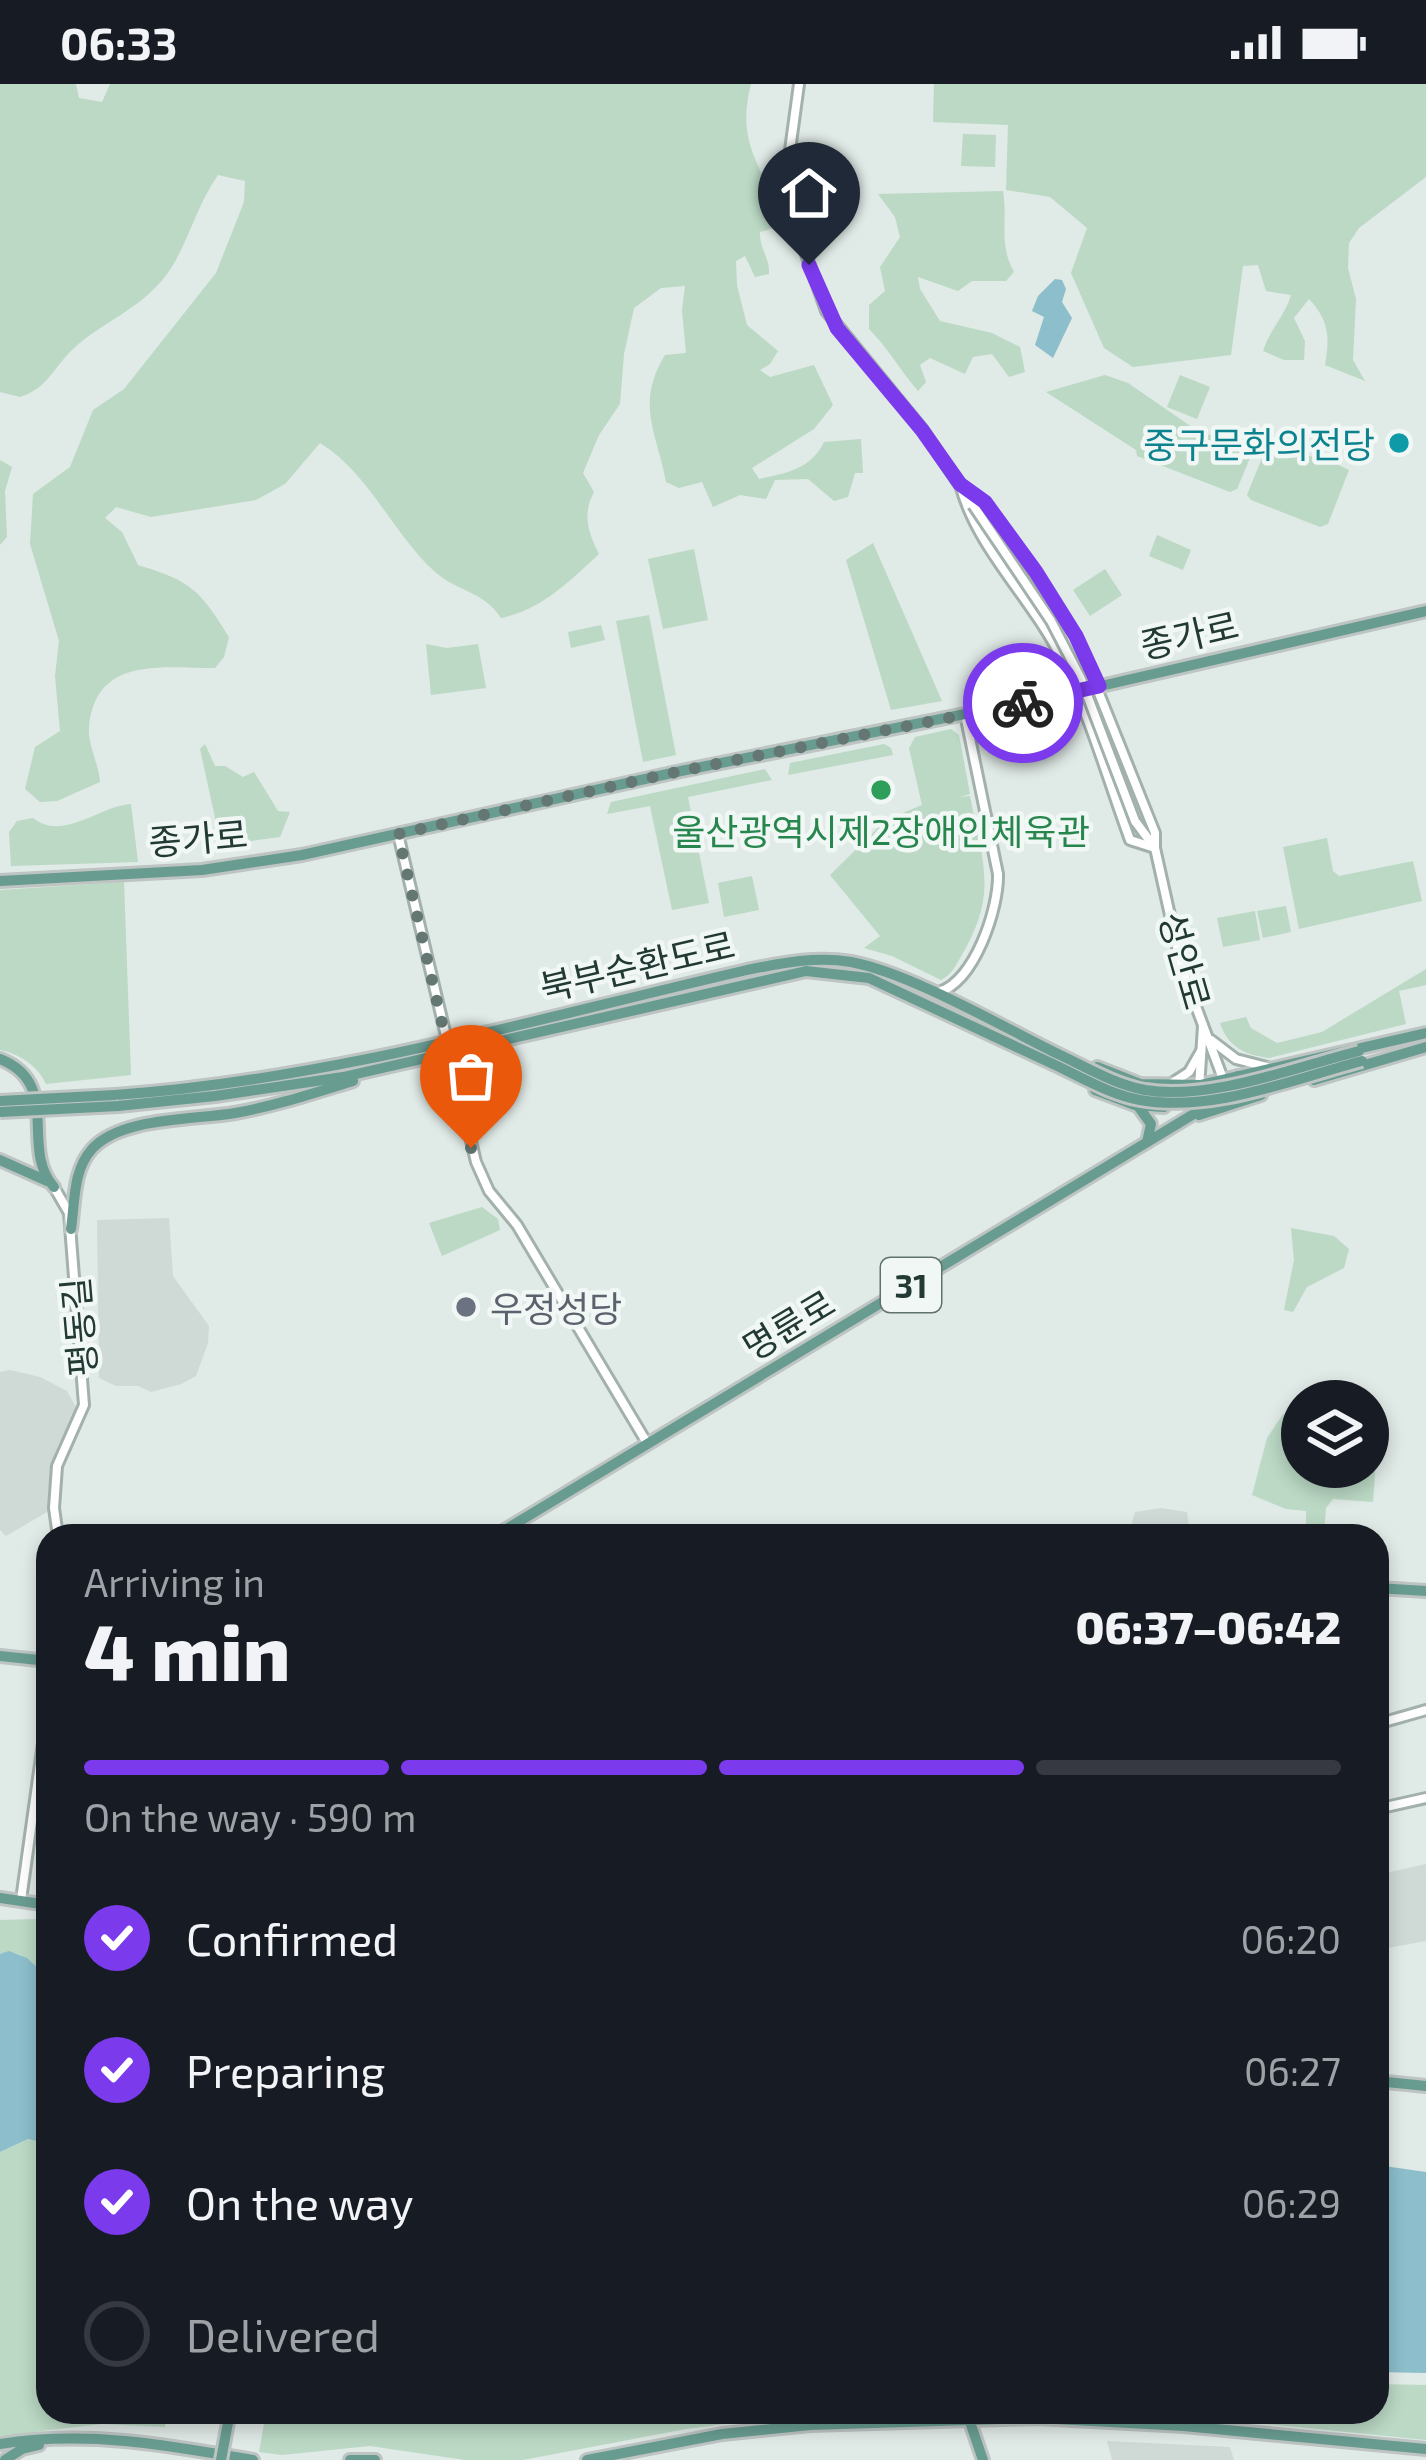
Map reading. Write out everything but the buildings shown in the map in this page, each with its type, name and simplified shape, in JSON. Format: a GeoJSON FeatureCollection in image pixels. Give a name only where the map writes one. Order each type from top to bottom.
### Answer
{"type":"FeatureCollection","features":[{"type":"Feature","properties":{"kind":"main road","name":"종가로"},"geometry":{"type":"LineString","coordinates":[[0,881],[233,867],[1076,692],[1426,611]]}},
{"type":"Feature","properties":{"kind":"main road","name":"북부순환도로"},"geometry":{"type":"LineString","coordinates":[[0,1112],[117,1100],[448,1046],[806,960],[851,962],[925,991],[1055,1059]]}},
{"type":"Feature","properties":{"kind":"main road","name":"북부순환도로"},"geometry":{"type":"LineString","coordinates":[[749,975],[848,974],[975,1020]]}},
{"type":"Feature","properties":{"kind":"main road"},"geometry":{"type":"LineString","coordinates":[[1055,1059],[1121,1095],[1167,1102],[1247,1091],[1426,1033]]}},
{"type":"Feature","properties":{"kind":"main road"},"geometry":{"type":"LineString","coordinates":[[1055,1059],[1152,1085],[1199,1085],[1225,1083],[1274,1067],[1426,1033]]}},
{"type":"Feature","properties":{"kind":"main road","name":"북부순환도로"},"geometry":{"type":"LineString","coordinates":[[0,1101],[215,1096],[386,1068],[448,1046]]}},
{"type":"Feature","properties":{"kind":"main road"},"geometry":{"type":"LineString","coordinates":[[1360,1056],[1426,1046]]}},
{"type":"Feature","properties":{"kind":"main road"},"geometry":{"type":"LineString","coordinates":[[1213,1107],[1426,1046]]}},
{"type":"Feature","properties":{"kind":"main road"},"geometry":{"type":"LineString","coordinates":[[0,1059],[21,1071],[33,1089],[41,1168],[54,1187]]}},
{"type":"Feature","properties":{"kind":"main road"},"geometry":{"type":"LineString","coordinates":[[1055,1059],[1102,1093],[1182,1117]]}},
{"type":"Feature","properties":{"kind":"main road"},"geometry":{"type":"LineString","coordinates":[[71,1228],[80,1168],[108,1135],[136,1126],[237,1113],[386,1068]]}},
{"type":"Feature","properties":{"kind":"main road"},"geometry":{"type":"LineString","coordinates":[[1213,1107],[1225,1083]]}},
{"type":"Feature","properties":{"kind":"main road"},"geometry":{"type":"LineString","coordinates":[[1135,1105],[1150,1120],[1146,1142]]}},
{"type":"Feature","properties":{"kind":"main road","name":"명륜로"},"geometry":{"type":"LineString","coordinates":[[515,1524],[1182,1117],[1213,1107]]}},
{"type":"Feature","properties":{"kind":"main road"},"geometry":{"type":"LineString","coordinates":[[0,1160],[54,1187]]}},
{"type":"Feature","properties":{"kind":"main road"},"geometry":{"type":"LineString","coordinates":[[1389,1589],[1426,1591]]}},
{"type":"Feature","properties":{"kind":"main road"},"geometry":{"type":"LineString","coordinates":[[0,1656],[36,1659]]}},
{"type":"Feature","properties":{"kind":"main road"},"geometry":{"type":"LineString","coordinates":[[0,1898],[36,1903]]}},
{"type":"Feature","properties":{"kind":"main road"},"geometry":{"type":"LineString","coordinates":[[1389,2081],[1426,2086]]}},
{"type":"Feature","properties":{"kind":"main road"},"geometry":{"type":"LineString","coordinates":[[220,2460],[228,2424]]}},
{"type":"Feature","properties":{"kind":"main road"},"geometry":{"type":"LineString","coordinates":[[587,2460],[722,2434],[856,2424]]}},
{"type":"Feature","properties":{"kind":"main road"},"geometry":{"type":"LineString","coordinates":[[971,2424],[983,2460]]}},
{"type":"Feature","properties":{"kind":"main road"},"geometry":{"type":"LineString","coordinates":[[1164,2424],[1423,2452]]}},
{"type":"Feature","properties":{"kind":"main road"},"geometry":{"type":"LineString","coordinates":[[226,2437],[235,2460]]}},
{"type":"Feature","properties":{"kind":"main road"},"geometry":{"type":"LineString","coordinates":[[5,2460],[32,2446],[83,2438]]}},
{"type":"Feature","properties":{"kind":"main road"},"geometry":{"type":"LineString","coordinates":[[0,2444],[83,2438],[153,2443],[253,2460]]}},
{"type":"Feature","properties":{"kind":"main road"},"geometry":{"type":"LineString","coordinates":[[25,2460],[32,2446]]}},
{"type":"Feature","properties":{"kind":"main road"},"geometry":{"type":"LineString","coordinates":[[350,2460],[375,2460]]}},
{"type":"Feature","properties":{"kind":"street"},"geometry":{"type":"LineString","coordinates":[[800,84],[788,165],[789,191],[794,220],[826,311],[960,484],[985,502],[1076,636],[1155,833],[1155,848],[1130,841],[1076,692],[1050,638],[967,513],[960,484]]}},
{"type":"Feature","properties":{"kind":"street","name":"성안로"},"geometry":{"type":"LineString","coordinates":[[960,484],[1051,620],[1081,679],[1135,821],[1155,848],[1182,969],[1225,1083]]}},
{"type":"Feature","properties":{"kind":"street"},"geometry":{"type":"LineString","coordinates":[[925,991],[947,990],[964,971],[999,897],[964,712]]}},
{"type":"Feature","properties":{"kind":"street"},"geometry":{"type":"LineString","coordinates":[[398,834],[471,1148],[489,1191],[517,1226],[647,1444]]}},
{"type":"Feature","properties":{"kind":"street"},"geometry":{"type":"LineString","coordinates":[[964,971],[961,997],[975,1020]]}},
{"type":"Feature","properties":{"kind":"street"},"geometry":{"type":"LineString","coordinates":[[1207,1039],[1243,1061],[1274,1067]]}},
{"type":"Feature","properties":{"kind":"street"},"geometry":{"type":"LineString","coordinates":[[1182,1117],[1199,1085],[1207,1039]]}},
{"type":"Feature","properties":{"kind":"street"},"geometry":{"type":"LineString","coordinates":[[1152,1085],[1172,1083],[1189,1072],[1207,1039]]}},
{"type":"Feature","properties":{"kind":"street"},"geometry":{"type":"LineString","coordinates":[[1225,1083],[1232,1096],[1244,1100]]}},
{"type":"Feature","properties":{"kind":"street","name":"평동길"},"geometry":{"type":"LineString","coordinates":[[54,1187],[65,1202],[71,1228],[84,1405],[56,1466],[56,1524]]}},
{"type":"Feature","properties":{"kind":"street"},"geometry":{"type":"LineString","coordinates":[[1389,1721],[1426,1710]]}},
{"type":"Feature","properties":{"kind":"street"},"geometry":{"type":"LineString","coordinates":[[21,1900],[36,1793]]}},
{"type":"Feature","properties":{"kind":"street"},"geometry":{"type":"LineString","coordinates":[[1389,1806],[1426,1798]]}},
{"type":"Feature","properties":{"kind":"shaded area"},"geometry":{"type":"Polygon","coordinates":[[[169,1218],[173,1276],[209,1326],[208,1343],[196,1376],[181,1384],[151,1392],[138,1386],[116,1386],[99,1378],[97,1220],[169,1218]]]}},
{"type":"Feature","properties":{"kind":"shaded area"},"geometry":{"type":"Polygon","coordinates":[[[0,1372],[40,1377],[67,1391],[78,1421],[58,1459],[54,1508],[6,1536],[0,1530],[0,1372]]]}},
{"type":"Feature","properties":{"kind":"shaded area"},"geometry":{"type":"Polygon","coordinates":[[[1161,1508],[1187,1512],[1188,1524],[1132,1524],[1135,1512],[1161,1508]]]}},
{"type":"Feature","properties":{"kind":"shaded area"},"geometry":{"type":"Polygon","coordinates":[[[1426,1864],[1426,1941],[1389,1948],[1389,1872],[1426,1864]]]}},
{"type":"Feature","properties":{"kind":"shaded area"},"geometry":{"type":"Polygon","coordinates":[[[1107,2441],[1230,2447],[1234,2460],[1112,2460],[1107,2441]]]}},
{"type":"Feature","properties":{"kind":"green space"},"geometry":{"type":"Polygon","coordinates":[[[0,84],[76,84],[79,98],[102,102],[110,84],[751,84],[750,144],[774,206],[777,227],[760,232],[769,274],[755,277],[745,256],[736,261],[747,325],[778,351],[760,370],[770,377],[814,365],[833,405],[814,429],[752,468],[759,479],[779,474],[805,464],[824,442],[861,439],[863,473],[855,473],[848,497],[834,501],[808,479],[775,480],[766,499],[740,495],[713,507],[702,482],[679,488],[666,482],[651,418],[651,389],[665,355],[686,353],[685,286],[661,288],[634,308],[620,404],[599,435],[583,473],[594,492],[588,523],[599,554],[554,593],[516,614],[501,618],[486,602],[433,570],[353,470],[320,443],[285,484],[256,500],[151,517],[116,507],[105,518],[122,532],[138,565],[182,582],[210,608],[229,637],[224,657],[215,668],[153,668],[117,677],[94,704],[89,727],[100,782],[57,801],[40,802],[25,789],[35,747],[60,731],[55,676],[59,641],[30,544],[33,494],[70,467],[93,410],[124,389],[216,273],[244,202],[245,181],[218,175],[174,263],[145,297],[73,349],[37,388],[20,397],[0,392],[0,84]]]}},
{"type":"Feature","properties":{"kind":"green space"},"geometry":{"type":"Polygon","coordinates":[[[934,84],[1426,84],[1426,177],[1359,228],[1349,243],[1348,268],[1356,299],[1353,360],[1365,381],[1325,365],[1326,329],[1309,299],[1294,318],[1305,341],[1304,360],[1284,360],[1263,351],[1291,295],[1266,291],[1258,265],[1243,266],[1231,355],[1133,367],[1104,348],[1071,273],[1087,228],[1050,197],[1006,190],[1008,125],[933,122],[934,84]]]}},
{"type":"Feature","properties":{"kind":"green space"},"geometry":{"type":"Polygon","coordinates":[[[963,134],[996,135],[995,167],[961,166],[963,134]]]}},
{"type":"Feature","properties":{"kind":"green space"},"geometry":{"type":"Polygon","coordinates":[[[1003,191],[1005,242],[1014,272],[1006,281],[972,281],[958,291],[918,277],[940,321],[992,333],[1020,347],[1025,372],[1009,377],[992,354],[973,357],[965,374],[930,358],[920,365],[926,382],[918,391],[869,329],[869,305],[885,291],[880,267],[900,237],[895,217],[878,194],[1003,191]]]}},
{"type":"Feature","properties":{"kind":"green space"},"geometry":{"type":"Polygon","coordinates":[[[1105,375],[1128,383],[1199,432],[1255,446],[1237,489],[1230,492],[1137,456],[1136,450],[1046,392],[1105,375]]]}},
{"type":"Feature","properties":{"kind":"green space"},"geometry":{"type":"Polygon","coordinates":[[[1180,375],[1210,387],[1197,419],[1167,407],[1180,375]]]}},
{"type":"Feature","properties":{"kind":"green space"},"geometry":{"type":"Polygon","coordinates":[[[1266,448],[1326,459],[1349,470],[1328,524],[1320,527],[1251,500],[1247,495],[1266,448]]]}},
{"type":"Feature","properties":{"kind":"green space"},"geometry":{"type":"Polygon","coordinates":[[[0,460],[12,467],[5,491],[7,537],[0,545],[0,460]]]}},
{"type":"Feature","properties":{"kind":"green space"},"geometry":{"type":"Polygon","coordinates":[[[1157,535],[1191,550],[1183,570],[1149,556],[1157,535]]]}},
{"type":"Feature","properties":{"kind":"green space"},"geometry":{"type":"Polygon","coordinates":[[[873,543],[942,701],[891,710],[846,560],[873,543]]]}},
{"type":"Feature","properties":{"kind":"green space"},"geometry":{"type":"Polygon","coordinates":[[[694,549],[708,620],[663,629],[648,559],[694,549]]]}},
{"type":"Feature","properties":{"kind":"green space"},"geometry":{"type":"Polygon","coordinates":[[[1105,569],[1122,595],[1090,616],[1073,590],[1105,569]]]}},
{"type":"Feature","properties":{"kind":"green space"},"geometry":{"type":"Polygon","coordinates":[[[649,615],[676,755],[643,762],[616,621],[649,615]]]}},
{"type":"Feature","properties":{"kind":"green space"},"geometry":{"type":"Polygon","coordinates":[[[601,625],[605,640],[571,648],[568,632],[601,625]]]}},
{"type":"Feature","properties":{"kind":"green space"},"geometry":{"type":"Polygon","coordinates":[[[426,644],[447,648],[478,644],[486,688],[431,695],[426,644]]]}},
{"type":"Feature","properties":{"kind":"green space"},"geometry":{"type":"Polygon","coordinates":[[[951,729],[959,735],[970,794],[960,797],[970,796],[984,893],[975,930],[954,968],[941,980],[864,948],[880,936],[830,875],[886,820],[922,805],[909,748],[915,737],[951,729]]]}},
{"type":"Feature","properties":{"kind":"green space"},"geometry":{"type":"Polygon","coordinates":[[[205,744],[215,766],[225,766],[243,777],[254,772],[278,811],[290,812],[280,837],[221,845],[200,749],[205,744]]]}},
{"type":"Feature","properties":{"kind":"green space"},"geometry":{"type":"Polygon","coordinates":[[[884,744],[893,755],[788,775],[790,763],[884,744]]]}},
{"type":"Feature","properties":{"kind":"green space"},"geometry":{"type":"Polygon","coordinates":[[[765,769],[772,780],[688,797],[709,903],[672,910],[650,806],[607,814],[611,802],[765,769]]]}},
{"type":"Feature","properties":{"kind":"green space"},"geometry":{"type":"Polygon","coordinates":[[[131,804],[138,862],[11,866],[9,832],[17,821],[33,818],[69,825],[131,804]]]}},
{"type":"Feature","properties":{"kind":"green space"},"geometry":{"type":"Polygon","coordinates":[[[1327,838],[1333,871],[1339,876],[1413,861],[1422,901],[1299,929],[1283,847],[1327,838]]]}},
{"type":"Feature","properties":{"kind":"green space"},"geometry":{"type":"Polygon","coordinates":[[[752,876],[759,910],[724,917],[718,883],[752,876]]]}},
{"type":"Feature","properties":{"kind":"green space"},"geometry":{"type":"Polygon","coordinates":[[[124,882],[131,1075],[46,1084],[28,1062],[0,1050],[0,890],[124,882]]]}},
{"type":"Feature","properties":{"kind":"green space"},"geometry":{"type":"Polygon","coordinates":[[[1286,906],[1291,932],[1263,938],[1257,911],[1286,906]]]}},
{"type":"Feature","properties":{"kind":"green space"},"geometry":{"type":"Polygon","coordinates":[[[1255,911],[1260,940],[1223,947],[1217,918],[1255,911]]]}},
{"type":"Feature","properties":{"kind":"green space"},"geometry":{"type":"Polygon","coordinates":[[[1426,969],[1426,985],[1399,991],[1406,1024],[1269,1058],[1238,1048],[1220,1023],[1246,1017],[1251,1028],[1277,1043],[1322,1032],[1426,969]]]}},
{"type":"Feature","properties":{"kind":"green space"},"geometry":{"type":"Polygon","coordinates":[[[482,1207],[498,1219],[500,1230],[442,1256],[429,1223],[482,1207]]]}},
{"type":"Feature","properties":{"kind":"green space"},"geometry":{"type":"Polygon","coordinates":[[[1291,1228],[1334,1236],[1349,1249],[1344,1268],[1307,1287],[1293,1312],[1284,1310],[1294,1260],[1291,1228]]]}},
{"type":"Feature","properties":{"kind":"green space"},"geometry":{"type":"Polygon","coordinates":[[[1281,1417],[1281,1488],[1374,1488],[1373,1502],[1333,1499],[1326,1508],[1325,1524],[1306,1524],[1306,1511],[1286,1509],[1252,1495],[1267,1438],[1281,1417]]]}},
{"type":"Feature","properties":{"kind":"green space"},"geometry":{"type":"Polygon","coordinates":[[[36,1919],[36,1966],[16,1954],[0,1954],[0,1920],[36,1919]]]}},
{"type":"Feature","properties":{"kind":"green space"},"geometry":{"type":"Polygon","coordinates":[[[28,2139],[36,2141],[36,2424],[102,2424],[0,2436],[0,2152],[28,2139]]]}},
{"type":"Feature","properties":{"kind":"green space"},"geometry":{"type":"Polygon","coordinates":[[[1389,2384],[1426,2385],[1426,2440],[1267,2424],[1389,2424],[1389,2384]]]}},
{"type":"Feature","properties":{"kind":"green space"},"geometry":{"type":"Polygon","coordinates":[[[102,2424],[166,2424],[165,2427],[102,2424]]]}},
{"type":"Feature","properties":{"kind":"green space"},"geometry":{"type":"Polygon","coordinates":[[[264,2424],[724,2424],[523,2460],[465,2460],[370,2446],[282,2455],[259,2452],[264,2424]]]}},
{"type":"Feature","properties":{"kind":"water"},"geometry":{"type":"Polygon","coordinates":[[[1055,279],[1062,280],[1066,289],[1062,302],[1072,318],[1053,358],[1035,345],[1044,317],[1032,311],[1038,296],[1055,279]]]}},
{"type":"Feature","properties":{"kind":"water"},"geometry":{"type":"Polygon","coordinates":[[[9,1951],[36,1966],[36,2141],[28,2139],[0,2152],[0,1954],[9,1951]]]}},
{"type":"Feature","properties":{"kind":"water"},"geometry":{"type":"Polygon","coordinates":[[[1389,2167],[1426,2172],[1426,2373],[1389,2372],[1389,2167]]]}},
{"type":"Feature","properties":{"kind":"way so far"},"geometry":{"type":"LineString","coordinates":[[471,1148],[398,834],[681,771],[1023,703]]}},
{"type":"Feature","properties":{"kind":"place","name":"중구문화의전당"},"geometry":{"type":"Point","coordinates":[1399,443]}},
{"type":"Feature","properties":{"kind":"place","name":"울산광역시제2장애인체육관"},"geometry":{"type":"Point","coordinates":[881,790]}},
{"type":"Feature","properties":{"kind":"place","name":"우정성당"},"geometry":{"type":"Point","coordinates":[466,1307]}},
{"type":"Feature","properties":{"kind":"route"},"geometry":{"type":"LineString","coordinates":[[809,265],[837,328],[960,484],[985,502],[1036,572],[1076,636],[1099,686],[1023,703]]}}]}
